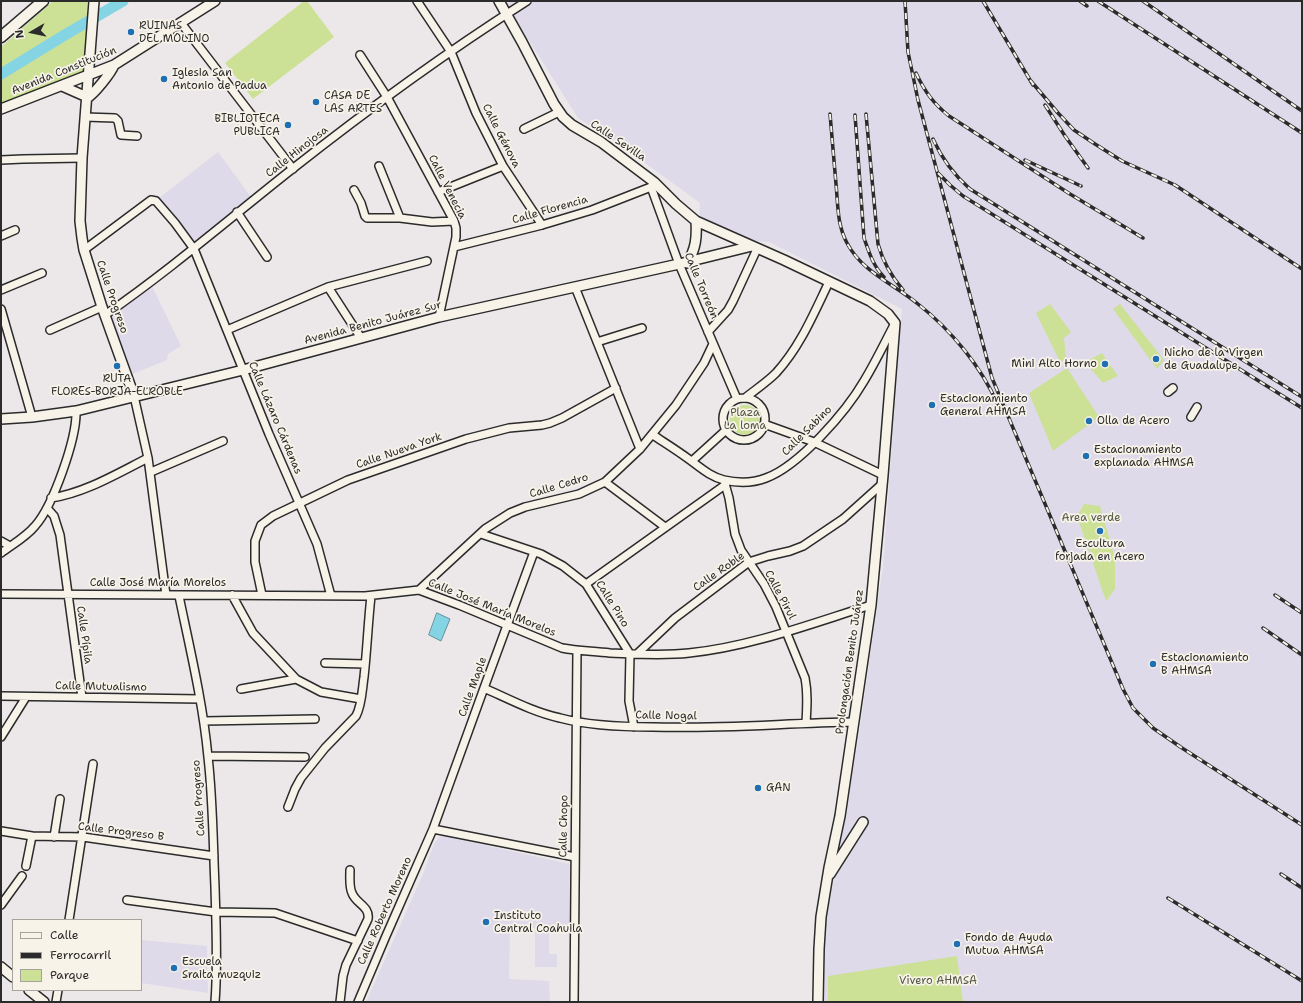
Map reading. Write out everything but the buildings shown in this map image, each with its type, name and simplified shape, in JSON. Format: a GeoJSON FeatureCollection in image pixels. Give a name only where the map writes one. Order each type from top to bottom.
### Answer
{"type":"FeatureCollection","features":[{"type":"Feature","properties":{"kind":"main road"},"geometry":{"type":"LineString","coordinates":[[1,37],[43,1]]}},
{"type":"Feature","properties":{"kind":"street","name":"Calle Progreso"},"geometry":{"type":"LineString","coordinates":[[94,1],[82,158],[80,221],[84,250],[103,311],[134,396],[151,472],[166,595]]}},
{"type":"Feature","properties":{"kind":"street","name":"Avenida Constitución"},"geometry":{"type":"LineString","coordinates":[[1,109],[114,65],[215,1]]}},
{"type":"Feature","properties":{"kind":"street","name":"Calle Génova"},"geometry":{"type":"LineString","coordinates":[[417,1],[451,52],[476,113],[502,166],[542,224]]}},
{"type":"Feature","properties":{"kind":"street","name":"Calle Sevilla"},"geometry":{"type":"LineString","coordinates":[[499,1],[507,13],[559,112],[572,125],[601,142],[696,221],[754,248]]}},
{"type":"Feature","properties":{"kind":"street","name":"Calle Hinojosa"},"geometry":{"type":"LineString","coordinates":[[50,330],[103,311],[194,249],[238,212],[387,97],[507,13],[527,1]]}},
{"type":"Feature","properties":{"kind":"street"},"geometry":{"type":"LineString","coordinates":[[181,23],[293,169]]}},
{"type":"Feature","properties":{"kind":"street","name":"Calle Venecia"},"geometry":{"type":"LineString","coordinates":[[360,55],[387,97],[454,221],[457,233],[439,317]]}},
{"type":"Feature","properties":{"kind":"street"},"geometry":{"type":"LineString","coordinates":[[62,86],[87,97],[91,95],[111,72],[114,65]]}},
{"type":"Feature","properties":{"kind":"street"},"geometry":{"type":"LineString","coordinates":[[524,129],[559,112]]}},
{"type":"Feature","properties":{"kind":"street"},"geometry":{"type":"LineString","coordinates":[[85,117],[116,118],[121,135],[137,136]]}},
{"type":"Feature","properties":{"kind":"street"},"geometry":{"type":"LineString","coordinates":[[1,160],[82,158]]}},
{"type":"Feature","properties":{"kind":"street"},"geometry":{"type":"LineString","coordinates":[[380,166],[400,218]]}},
{"type":"Feature","properties":{"kind":"street"},"geometry":{"type":"LineString","coordinates":[[438,192],[502,166]]}},
{"type":"Feature","properties":{"kind":"street","name":"Calle Florencia"},"geometry":{"type":"LineString","coordinates":[[454,247],[542,224],[599,207],[652,184]]}},
{"type":"Feature","properties":{"kind":"street","name":"Calle Torreón"},"geometry":{"type":"LineString","coordinates":[[652,184],[708,332],[737,399]]}},
{"type":"Feature","properties":{"kind":"street"},"geometry":{"type":"LineString","coordinates":[[354,190],[367,218],[454,221]]}},
{"type":"Feature","properties":{"kind":"street","name":"Calle Lázaro Cárdenas"},"geometry":{"type":"LineString","coordinates":[[84,250],[146,203],[155,200],[172,219],[194,249],[282,465],[317,544],[331,596]]}},
{"type":"Feature","properties":{"kind":"street"},"geometry":{"type":"LineString","coordinates":[[238,212],[267,257]]}},
{"type":"Feature","properties":{"kind":"street"},"geometry":{"type":"LineString","coordinates":[[683,263],[691,256],[696,244],[696,221]]}},
{"type":"Feature","properties":{"kind":"street"},"geometry":{"type":"LineString","coordinates":[[1,236],[15,230]]}},
{"type":"Feature","properties":{"kind":"street"},"geometry":{"type":"LineString","coordinates":[[708,332],[728,310],[733,301],[754,248],[784,260],[880,307],[895,323]]}},
{"type":"Feature","properties":{"kind":"street","name":"Avenida Benito Juárez Sur"},"geometry":{"type":"LineString","coordinates":[[1,419],[32,417],[76,411],[243,370],[439,317],[754,248]]}},
{"type":"Feature","properties":{"kind":"street"},"geometry":{"type":"LineString","coordinates":[[227,330],[328,287],[427,261]]}},
{"type":"Feature","properties":{"kind":"street"},"geometry":{"type":"LineString","coordinates":[[1,290],[42,273]]}},
{"type":"Feature","properties":{"kind":"street"},"geometry":{"type":"LineString","coordinates":[[745,398],[776,374],[791,354],[801,338],[828,282]]}},
{"type":"Feature","properties":{"kind":"street"},"geometry":{"type":"LineString","coordinates":[[328,287],[361,338]]}},
{"type":"Feature","properties":{"kind":"street"},"geometry":{"type":"LineString","coordinates":[[575,287],[640,448]]}},
{"type":"Feature","properties":{"kind":"street"},"geometry":{"type":"LineString","coordinates":[[1,309],[32,417]]}},
{"type":"Feature","properties":{"kind":"street","name":"Calle Sabino"},"geometry":{"type":"LineString","coordinates":[[653,435],[707,473],[725,483],[754,481],[766,478],[789,465],[814,442],[850,402],[864,382],[895,323]]}},
{"type":"Feature","properties":{"kind":"street","name":"Prolongación Benito Juárez"},"geometry":{"type":"LineString","coordinates":[[818,1002],[820,931],[827,878],[840,816],[871,605],[895,323]]}},
{"type":"Feature","properties":{"kind":"street"},"geometry":{"type":"LineString","coordinates":[[597,342],[642,328]]}},
{"type":"Feature","properties":{"kind":"street","name":"Calle Cedro"},"geometry":{"type":"LineString","coordinates":[[419,590],[480,534],[516,510],[579,494],[605,482],[653,435],[693,380],[713,344]]}},
{"type":"Feature","properties":{"kind":"street","name":"Calle Nueva York"},"geometry":{"type":"LineString","coordinates":[[262,596],[254,551],[258,530],[265,521],[348,480],[364,474],[466,439],[510,428],[550,423],[562,418],[616,388]]}},
{"type":"Feature","properties":{"kind":"street"},"geometry":{"type":"LineString","coordinates":[[745,398],[753,400],[760,405],[765,416],[764,424],[758,435],[750,439],[742,440],[734,438],[726,430],[723,424],[723,416],[730,403],[737,399],[745,398]]}},
{"type":"Feature","properties":{"kind":"street"},"geometry":{"type":"LineString","coordinates":[[1191,417],[1197,407]]}},
{"type":"Feature","properties":{"kind":"street"},"geometry":{"type":"LineString","coordinates":[[1,553],[34,528],[47,508],[72,441],[76,424],[76,411]]}},
{"type":"Feature","properties":{"kind":"street"},"geometry":{"type":"LineString","coordinates":[[764,424],[814,442],[882,480]]}},
{"type":"Feature","properties":{"kind":"street"},"geometry":{"type":"LineString","coordinates":[[692,461],[726,430]]}},
{"type":"Feature","properties":{"kind":"street"},"geometry":{"type":"LineString","coordinates":[[151,472],[223,441]]}},
{"type":"Feature","properties":{"kind":"street"},"geometry":{"type":"LineString","coordinates":[[51,498],[67,495],[148,458]]}},
{"type":"Feature","properties":{"kind":"street","name":"Calle Roble"},"geometry":{"type":"LineString","coordinates":[[634,654],[675,618],[749,562],[803,546],[843,519],[882,480]]}},
{"type":"Feature","properties":{"kind":"street"},"geometry":{"type":"LineString","coordinates":[[605,482],[665,527]]}},
{"type":"Feature","properties":{"kind":"street"},"geometry":{"type":"LineString","coordinates":[[586,584],[725,483]]}},
{"type":"Feature","properties":{"kind":"street","name":"Calle Pirul"},"geometry":{"type":"LineString","coordinates":[[725,483],[735,534],[741,550],[764,584],[776,607],[805,678],[808,697],[806,723]]}},
{"type":"Feature","properties":{"kind":"street","name":"Calle Pípila"},"geometry":{"type":"LineString","coordinates":[[47,508],[54,516],[57,524],[82,697]]}},
{"type":"Feature","properties":{"kind":"street","name":"Calle Pino"},"geometry":{"type":"LineString","coordinates":[[480,534],[541,554],[557,562],[586,584],[634,654]]}},
{"type":"Feature","properties":{"kind":"street"},"geometry":{"type":"LineString","coordinates":[[1,541],[10,546]]}},
{"type":"Feature","properties":{"kind":"street","name":"Calle Maple"},"geometry":{"type":"LineString","coordinates":[[433,829],[534,552]]}},
{"type":"Feature","properties":{"kind":"street","name":"Calle José María Morelos"},"geometry":{"type":"LineString","coordinates":[[1,594],[371,596],[419,590],[507,624],[557,646],[577,650],[634,654],[689,653],[730,647],[871,605]]}},
{"type":"Feature","properties":{"kind":"street"},"geometry":{"type":"LineString","coordinates":[[232,595],[253,633],[296,679],[322,692],[361,699]]}},
{"type":"Feature","properties":{"kind":"street","name":"Calle Progreso"},"geometry":{"type":"LineString","coordinates":[[179,596],[204,720],[208,756],[212,807],[216,912],[217,954],[215,1002]]}},
{"type":"Feature","properties":{"kind":"street"},"geometry":{"type":"LineString","coordinates":[[288,807],[298,783],[325,748],[356,716],[360,708],[371,596]]}},
{"type":"Feature","properties":{"kind":"street","name":"Calle Chopo"},"geometry":{"type":"LineString","coordinates":[[574,1002],[577,650]]}},
{"type":"Feature","properties":{"kind":"street"},"geometry":{"type":"LineString","coordinates":[[634,654],[629,701],[634,727]]}},
{"type":"Feature","properties":{"kind":"street"},"geometry":{"type":"LineString","coordinates":[[325,663],[365,664]]}},
{"type":"Feature","properties":{"kind":"street"},"geometry":{"type":"LineString","coordinates":[[241,689],[296,679]]}},
{"type":"Feature","properties":{"kind":"street","name":"Calle Nogal"},"geometry":{"type":"LineString","coordinates":[[484,688],[526,708],[543,714],[577,722],[634,727],[709,727],[854,722]]}},
{"type":"Feature","properties":{"kind":"street","name":"Calle Mutualismo"},"geometry":{"type":"LineString","coordinates":[[1,696],[200,699]]}},
{"type":"Feature","properties":{"kind":"street"},"geometry":{"type":"LineString","coordinates":[[1,737],[26,697]]}},
{"type":"Feature","properties":{"kind":"street"},"geometry":{"type":"LineString","coordinates":[[204,720],[315,719]]}},
{"type":"Feature","properties":{"kind":"street"},"geometry":{"type":"LineString","coordinates":[[208,756],[305,757]]}},
{"type":"Feature","properties":{"kind":"street"},"geometry":{"type":"LineString","coordinates":[[70,919],[93,764]]}},
{"type":"Feature","properties":{"kind":"street"},"geometry":{"type":"LineString","coordinates":[[54,837],[60,800]]}},
{"type":"Feature","properties":{"kind":"street"},"geometry":{"type":"LineString","coordinates":[[827,878],[863,822]]}},
{"type":"Feature","properties":{"kind":"street"},"geometry":{"type":"LineString","coordinates":[[433,829],[575,857]]}},
{"type":"Feature","properties":{"kind":"street","name":"Calle Roberto Moreno"},"geometry":{"type":"LineString","coordinates":[[358,1002],[433,829]]}},
{"type":"Feature","properties":{"kind":"street","name":"Calle Progreso B"},"geometry":{"type":"LineString","coordinates":[[1,831],[32,836],[82,837],[214,856]]}},
{"type":"Feature","properties":{"kind":"street"},"geometry":{"type":"LineString","coordinates":[[26,866],[32,836]]}},
{"type":"Feature","properties":{"kind":"street"},"geometry":{"type":"LineString","coordinates":[[340,1002],[344,970],[368,916],[366,908],[352,894],[350,886],[350,870]]}},
{"type":"Feature","properties":{"kind":"street"},"geometry":{"type":"LineString","coordinates":[[1,905],[22,876]]}},
{"type":"Feature","properties":{"kind":"street"},"geometry":{"type":"LineString","coordinates":[[127,900],[216,912],[274,913],[358,941]]}},
{"type":"Feature","properties":{"kind":"street"},"geometry":{"type":"LineString","coordinates":[[1,967],[12,976]]}},
{"type":"Feature","properties":{"kind":"street"},"geometry":{"type":"LineString","coordinates":[[30,991],[44,1002]]}},
{"type":"Feature","properties":{"kind":"street"},"geometry":{"type":"LineString","coordinates":[[56,1002],[58,991]]}},
{"type":"Feature","properties":{"kind":"shaded area"},"geometry":{"type":"Polygon","coordinates":[[[504,1],[1302,1],[1302,1002],[824,1002],[826,921],[860,727],[883,566],[902,309],[769,242],[752,241],[699,216],[700,203],[630,152],[578,118],[504,1]]]}},
{"type":"Feature","properties":{"kind":"shaded area"},"geometry":{"type":"Polygon","coordinates":[[[218,152],[251,197],[193,243],[159,198],[218,152]]]}},
{"type":"Feature","properties":{"kind":"shaded area"},"geometry":{"type":"Polygon","coordinates":[[[152,286],[181,346],[168,354],[167,360],[130,375],[108,315],[152,286]]]}},
{"type":"Feature","properties":{"kind":"shaded area","name":"Instituto Central Coahuila"},"geometry":{"type":"Polygon","coordinates":[[[443,836],[570,864],[569,927],[549,928],[549,954],[557,954],[557,967],[535,967],[535,928],[510,928],[509,979],[549,981],[550,1002],[366,1002],[423,874],[434,844],[439,837],[443,836]]]}},
{"type":"Feature","properties":{"kind":"shaded area","name":"Escuela Sraita muzquiz"},"geometry":{"type":"Polygon","coordinates":[[[142,940],[207,946],[208,993],[142,983],[142,940]]]}},
{"type":"Feature","properties":{"kind":"green space"},"geometry":{"type":"Polygon","coordinates":[[[53,1],[87,1],[86,72],[1,107],[1,47],[53,1]]]}},
{"type":"Feature","properties":{"kind":"green space"},"geometry":{"type":"Polygon","coordinates":[[[304,1],[307,1],[334,37],[253,99],[225,63],[304,1]]]}},
{"type":"Feature","properties":{"kind":"green space"},"geometry":{"type":"Polygon","coordinates":[[[1050,304],[1071,332],[1064,338],[1066,359],[1060,362],[1036,313],[1050,304]]]}},
{"type":"Feature","properties":{"kind":"green space"},"geometry":{"type":"Polygon","coordinates":[[[1120,304],[1164,360],[1157,369],[1113,309],[1120,304]]]}},
{"type":"Feature","properties":{"kind":"green space"},"geometry":{"type":"Polygon","coordinates":[[[1102,353],[1118,376],[1103,383],[1085,362],[1102,353]]]}},
{"type":"Feature","properties":{"kind":"green space"},"geometry":{"type":"Polygon","coordinates":[[[1067,368],[1099,417],[1053,451],[1029,393],[1067,368]]]}},
{"type":"Feature","properties":{"kind":"green space","name":"Plaza La loma"},"geometry":{"type":"Polygon","coordinates":[[[745,405],[756,409],[760,420],[756,431],[745,435],[734,431],[730,420],[734,409],[745,405]]]}},
{"type":"Feature","properties":{"kind":"green space","name":"Area verde"},"geometry":{"type":"Polygon","coordinates":[[[1084,504],[1100,506],[1115,558],[1115,589],[1106,601],[1077,516],[1084,504]]]}},
{"type":"Feature","properties":{"kind":"green space","name":"Vivero AHMSA"},"geometry":{"type":"Polygon","coordinates":[[[957,956],[963,1002],[828,1002],[828,976],[957,956]]]}},
{"type":"Feature","properties":{"kind":"water"},"geometry":{"type":"Polygon","coordinates":[[[437,613],[450,619],[441,641],[429,635],[437,613]]]}},
{"type":"Feature","properties":{"kind":"waterway"},"geometry":{"type":"LineString","coordinates":[[1,74],[123,1]]}},
{"type":"Feature","properties":{"kind":"railway"},"geometry":{"type":"LineString","coordinates":[[905,1],[908,52],[918,100],[992,378],[1123,689],[1133,708],[1153,728],[1302,825]]}},
{"type":"Feature","properties":{"kind":"railway"},"geometry":{"type":"LineString","coordinates":[[983,1],[1033,85]]}},
{"type":"Feature","properties":{"kind":"railway"},"geometry":{"type":"LineString","coordinates":[[1080,1],[1087,6]]}},
{"type":"Feature","properties":{"kind":"railway"},"geometry":{"type":"LineString","coordinates":[[1098,1],[1302,133]]}},
{"type":"Feature","properties":{"kind":"railway"},"geometry":{"type":"LineString","coordinates":[[1143,1],[1302,111]]}},
{"type":"Feature","properties":{"kind":"railway"},"geometry":{"type":"LineString","coordinates":[[916,73],[930,97],[949,116],[1070,194],[1143,238]]}},
{"type":"Feature","properties":{"kind":"railway"},"geometry":{"type":"LineString","coordinates":[[1030,80],[1074,130],[1122,161],[1175,185],[1302,269]]}},
{"type":"Feature","properties":{"kind":"railway"},"geometry":{"type":"LineString","coordinates":[[1045,105],[1088,168]]}},
{"type":"Feature","properties":{"kind":"railway"},"geometry":{"type":"LineString","coordinates":[[830,114],[838,214],[841,229],[847,243],[853,253],[870,270],[909,297],[942,325],[974,363],[983,376],[998,405]]}},
{"type":"Feature","properties":{"kind":"railway"},"geometry":{"type":"LineString","coordinates":[[866,114],[878,244],[882,257],[903,290]]}},
{"type":"Feature","properties":{"kind":"railway"},"geometry":{"type":"LineString","coordinates":[[855,115],[864,238],[874,264],[884,277]]}},
{"type":"Feature","properties":{"kind":"railway"},"geometry":{"type":"LineString","coordinates":[[933,139],[949,166],[970,189],[1302,397]]}},
{"type":"Feature","properties":{"kind":"railway"},"geometry":{"type":"LineString","coordinates":[[1025,160],[1081,186]]}},
{"type":"Feature","properties":{"kind":"railway"},"geometry":{"type":"LineString","coordinates":[[938,173],[963,196],[1302,408]]}},
{"type":"Feature","properties":{"kind":"railway"},"geometry":{"type":"LineString","coordinates":[[1275,595],[1302,613]]}},
{"type":"Feature","properties":{"kind":"railway"},"geometry":{"type":"LineString","coordinates":[[1263,628],[1302,655]]}},
{"type":"Feature","properties":{"kind":"railway"},"geometry":{"type":"LineString","coordinates":[[1281,874],[1302,888]]}},
{"type":"Feature","properties":{"kind":"railway"},"geometry":{"type":"LineString","coordinates":[[1168,898],[1302,981]]}},
{"type":"Feature","properties":{"kind":"place","name":"RUINAS DEL MOLINO"},"geometry":{"type":"Point","coordinates":[131,32]}},
{"type":"Feature","properties":{"kind":"place","name":"Iglesia San Antonio de Padua"},"geometry":{"type":"Point","coordinates":[164,79]}},
{"type":"Feature","properties":{"kind":"place","name":"CASA DE LAS ARTES"},"geometry":{"type":"Point","coordinates":[316,102]}},
{"type":"Feature","properties":{"kind":"place","name":"BIBLIOTECA PUBLICA"},"geometry":{"type":"Point","coordinates":[288,125]}},
{"type":"Feature","properties":{"kind":"place","name":"Nicho de la Virgen de Guadalupe"},"geometry":{"type":"Point","coordinates":[1156,359]}},
{"type":"Feature","properties":{"kind":"place","name":"Mini Alto Horno"},"geometry":{"type":"Point","coordinates":[1105,364]}},
{"type":"Feature","properties":{"kind":"place","name":"RUTA FLORES-BORJA-ELROBLE"},"geometry":{"type":"Point","coordinates":[117,366]}},
{"type":"Feature","properties":{"kind":"place","name":"Estacionamiento General AHMSA"},"geometry":{"type":"Point","coordinates":[932,405]}},
{"type":"Feature","properties":{"kind":"place","name":"Olla de Acero"},"geometry":{"type":"Point","coordinates":[1089,421]}},
{"type":"Feature","properties":{"kind":"place","name":"Estacionamiento explanada AHMSA"},"geometry":{"type":"Point","coordinates":[1086,456]}},
{"type":"Feature","properties":{"kind":"place","name":"Escultura forjada en Acero"},"geometry":{"type":"Point","coordinates":[1100,531]}},
{"type":"Feature","properties":{"kind":"place","name":"Estacionamiento B AHMSA"},"geometry":{"type":"Point","coordinates":[1153,664]}},
{"type":"Feature","properties":{"kind":"place","name":"GAN"},"geometry":{"type":"Point","coordinates":[758,788]}},
{"type":"Feature","properties":{"kind":"place","name":"Instituto Central Coahuila"},"geometry":{"type":"Point","coordinates":[486,922]}},
{"type":"Feature","properties":{"kind":"place","name":"Fondo de Ayuda Mutua AHMSA"},"geometry":{"type":"Point","coordinates":[957,944]}},
{"type":"Feature","properties":{"kind":"place","name":"Escuela Sraita muzquiz"},"geometry":{"type":"Point","coordinates":[174,968]}}]}
